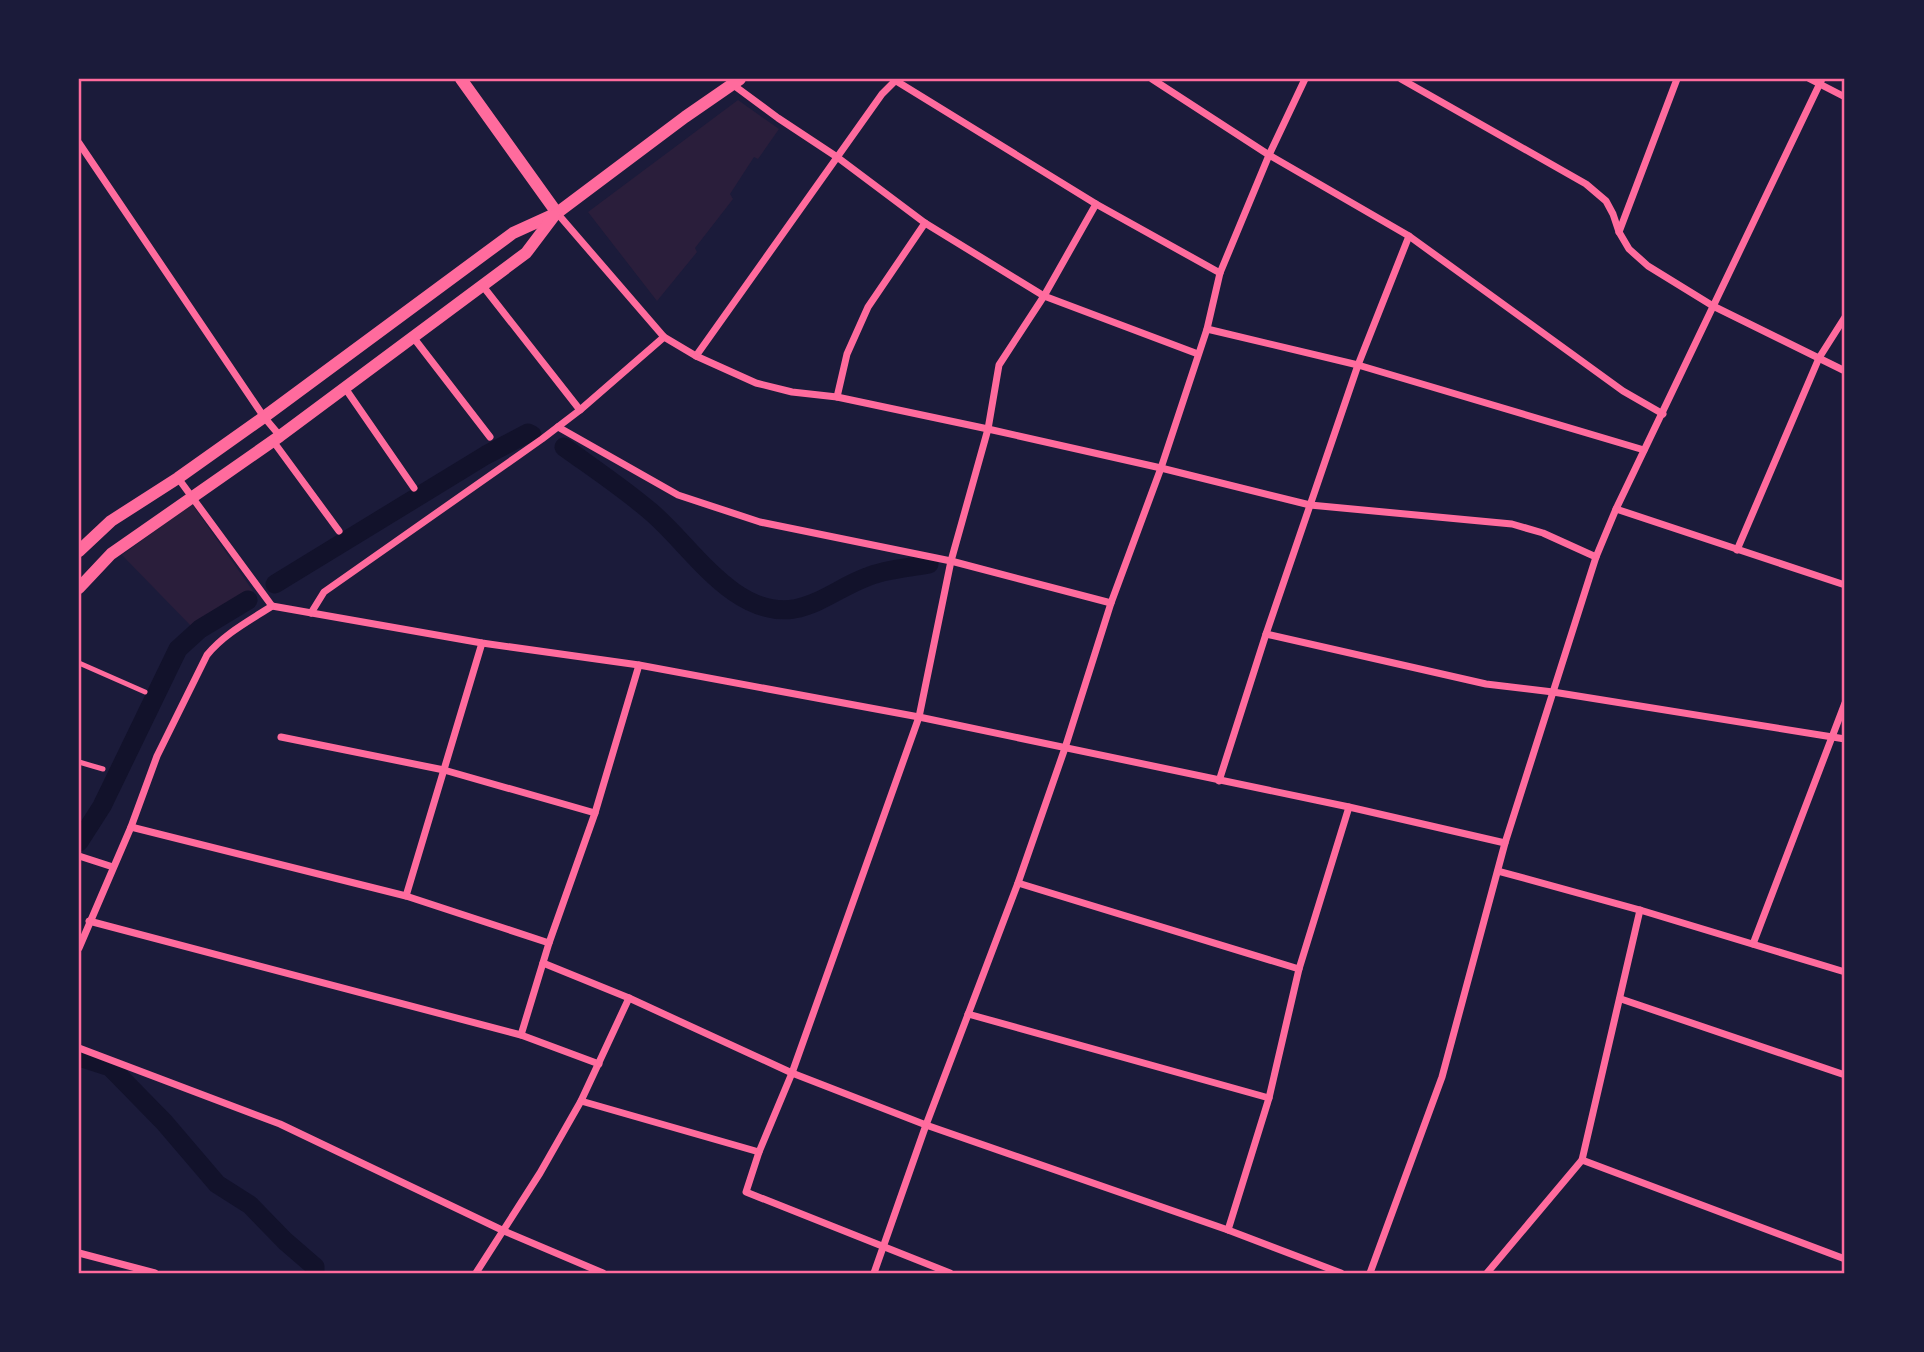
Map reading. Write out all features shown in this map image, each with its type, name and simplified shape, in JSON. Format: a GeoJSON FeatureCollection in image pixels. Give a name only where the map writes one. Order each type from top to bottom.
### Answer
{"type":"FeatureCollection","features":[{"type":"Feature","properties":{"kind":"street"},"geometry":{"type":"LineString","coordinates":[[461,79],[557,213],[664,338],[696,356],[757,383],[988,429],[1310,505],[1512,524],[1543,533],[1596,557]]}},
{"type":"Feature","properties":{"kind":"street"},"geometry":{"type":"LineString","coordinates":[[696,356],[895,79],[1096,204],[1220,272]]}},
{"type":"Feature","properties":{"kind":"street"},"geometry":{"type":"LineString","coordinates":[[1152,79],[1269,155],[1409,236],[1623,391],[1663,414]]}},
{"type":"Feature","properties":{"kind":"street"},"geometry":{"type":"LineString","coordinates":[[874,1273],[1065,748],[1111,603],[1161,468],[1207,329],[1220,272],[1269,155],[1305,79]]}},
{"type":"Feature","properties":{"kind":"street"},"geometry":{"type":"LineString","coordinates":[[1401,79],[1586,184],[1606,201],[1629,249],[1648,266],[1713,306],[1845,371]]}},
{"type":"Feature","properties":{"kind":"street"},"geometry":{"type":"LineString","coordinates":[[1619,232],[1677,79]]}},
{"type":"Feature","properties":{"kind":"street"},"geometry":{"type":"LineString","coordinates":[[1810,79],[1821,81],[1845,97]]}},
{"type":"Feature","properties":{"kind":"street"},"geometry":{"type":"LineString","coordinates":[[79,551],[111,521],[178,478],[264,417],[513,233],[557,213],[736,81],[778,118],[837,157],[925,223],[1044,296],[1198,354]]}},
{"type":"Feature","properties":{"kind":"street"},"geometry":{"type":"LineString","coordinates":[[1370,1273],[1443,1077],[1504,843],[1596,557],[1616,509],[1821,81]]}},
{"type":"Feature","properties":{"kind":"street"},"geometry":{"type":"LineString","coordinates":[[79,143],[340,531]]}},
{"type":"Feature","properties":{"kind":"street"},"geometry":{"type":"LineString","coordinates":[[950,1273],[746,1192],[759,1152],[792,1073],[919,717],[951,561],[988,429],[999,365],[1044,296],[1096,204]]}},
{"type":"Feature","properties":{"kind":"street"},"geometry":{"type":"LineString","coordinates":[[79,588],[111,554],[345,388],[526,253],[557,213]]}},
{"type":"Feature","properties":{"kind":"street"},"geometry":{"type":"LineString","coordinates":[[837,397],[847,354],[868,307],[925,223]]}},
{"type":"Feature","properties":{"kind":"street"},"geometry":{"type":"LineString","coordinates":[[1219,781],[1358,365],[1409,236]]}},
{"type":"Feature","properties":{"kind":"street"},"geometry":{"type":"LineString","coordinates":[[482,285],[580,410]]}},
{"type":"Feature","properties":{"kind":"street"},"geometry":{"type":"LineString","coordinates":[[1737,550],[1819,358],[1845,317]]}},
{"type":"Feature","properties":{"kind":"street"},"geometry":{"type":"LineString","coordinates":[[1207,329],[1358,365],[1644,450]]}},
{"type":"Feature","properties":{"kind":"street"},"geometry":{"type":"LineString","coordinates":[[413,337],[490,437]]}},
{"type":"Feature","properties":{"kind":"street"},"geometry":{"type":"LineString","coordinates":[[311,613],[324,592],[558,427],[664,338]]}},
{"type":"Feature","properties":{"kind":"street"},"geometry":{"type":"LineString","coordinates":[[345,388],[414,488]]}},
{"type":"Feature","properties":{"kind":"street"},"geometry":{"type":"LineString","coordinates":[[558,427],[678,495],[760,522],[951,561],[1111,603]]}},
{"type":"Feature","properties":{"kind":"street"},"geometry":{"type":"LineString","coordinates":[[178,478],[272,606]]}},
{"type":"Feature","properties":{"kind":"street"},"geometry":{"type":"LineString","coordinates":[[1616,509],[1845,585]]}},
{"type":"Feature","properties":{"kind":"street"},"geometry":{"type":"LineString","coordinates":[[79,948],[131,827],[158,755],[207,655],[216,643],[272,606],[482,643],[639,665],[919,717],[1349,807],[1504,843]]}},
{"type":"Feature","properties":{"kind":"street"},"geometry":{"type":"LineString","coordinates":[[1266,634],[1486,684],[1553,692],[1845,739]]}},
{"type":"Feature","properties":{"kind":"street"},"geometry":{"type":"LineString","coordinates":[[406,897],[482,643]]}},
{"type":"Feature","properties":{"kind":"street"},"geometry":{"type":"LineString","coordinates":[[521,1035],[549,943],[595,813],[639,665]]}},
{"type":"Feature","properties":{"kind":"street"},"geometry":{"type":"LineString","coordinates":[[1753,944],[1845,703]]}},
{"type":"Feature","properties":{"kind":"street"},"geometry":{"type":"LineString","coordinates":[[281,737],[444,770],[595,813]]}},
{"type":"Feature","properties":{"kind":"street"},"geometry":{"type":"LineString","coordinates":[[1228,1230],[1269,1098],[1300,968],[1349,807]]}},
{"type":"Feature","properties":{"kind":"street"},"geometry":{"type":"LineString","coordinates":[[131,827],[406,897],[549,943]]}},
{"type":"Feature","properties":{"kind":"street"},"geometry":{"type":"LineString","coordinates":[[79,856],[113,867]]}},
{"type":"Feature","properties":{"kind":"street"},"geometry":{"type":"LineString","coordinates":[[1498,871],[1640,910],[1845,972]]}},
{"type":"Feature","properties":{"kind":"street"},"geometry":{"type":"LineString","coordinates":[[1018,883],[1300,968]]}},
{"type":"Feature","properties":{"kind":"street"},"geometry":{"type":"LineString","coordinates":[[1487,1273],[1582,1160],[1640,910]]}},
{"type":"Feature","properties":{"kind":"street"},"geometry":{"type":"LineString","coordinates":[[89,921],[521,1035],[599,1064]]}},
{"type":"Feature","properties":{"kind":"street"},"geometry":{"type":"LineString","coordinates":[[543,963],[629,998],[792,1073],[926,1125],[1228,1230],[1341,1273]]}},
{"type":"Feature","properties":{"kind":"street"},"geometry":{"type":"LineString","coordinates":[[476,1273],[540,1173],[599,1064],[629,998]]}},
{"type":"Feature","properties":{"kind":"street"},"geometry":{"type":"LineString","coordinates":[[1620,999],[1845,1075]]}},
{"type":"Feature","properties":{"kind":"street"},"geometry":{"type":"LineString","coordinates":[[968,1014],[1269,1098]]}},
{"type":"Feature","properties":{"kind":"street"},"geometry":{"type":"LineString","coordinates":[[79,1048],[280,1125],[504,1231],[603,1273]]}},
{"type":"Feature","properties":{"kind":"street"},"geometry":{"type":"LineString","coordinates":[[580,1101],[759,1152]]}},
{"type":"Feature","properties":{"kind":"street"},"geometry":{"type":"LineString","coordinates":[[1582,1160],[1845,1259]]}},
{"type":"Feature","properties":{"kind":"street"},"geometry":{"type":"LineString","coordinates":[[79,1253],[155,1273]]}},
{"type":"Feature","properties":{"kind":"lane"},"geometry":{"type":"LineString","coordinates":[[79,663],[145,692]]}},
{"type":"Feature","properties":{"kind":"lane"},"geometry":{"type":"LineString","coordinates":[[79,762],[103,769]]}},
{"type":"Feature","properties":{"kind":"shaded area"},"geometry":{"type":"Polygon","coordinates":[[[738,100],[779,129],[758,159],[754,157],[730,194],[733,199],[695,248],[697,252],[657,301],[588,212],[738,100]]]}},
{"type":"Feature","properties":{"kind":"shaded area"},"geometry":{"type":"Polygon","coordinates":[[[192,504],[253,591],[193,628],[122,555],[192,504]]]}},
{"type":"Feature","properties":{"kind":"waterway"},"geometry":{"type":"LineString","coordinates":[[275,584],[486,455],[528,433],[532,435]]}},
{"type":"Feature","properties":{"kind":"waterway"},"geometry":{"type":"LineString","coordinates":[[564,447],[650,511],[732,591],[772,609],[794,609],[813,603],[874,574],[929,564]]}},
{"type":"Feature","properties":{"kind":"waterway"},"geometry":{"type":"LineString","coordinates":[[79,842],[102,806],[178,649],[200,629],[248,600]]}},
{"type":"Feature","properties":{"kind":"waterway"},"geometry":{"type":"LineString","coordinates":[[79,1057],[110,1067],[164,1122],[217,1184],[250,1205],[315,1267],[315,1273]]}}]}
